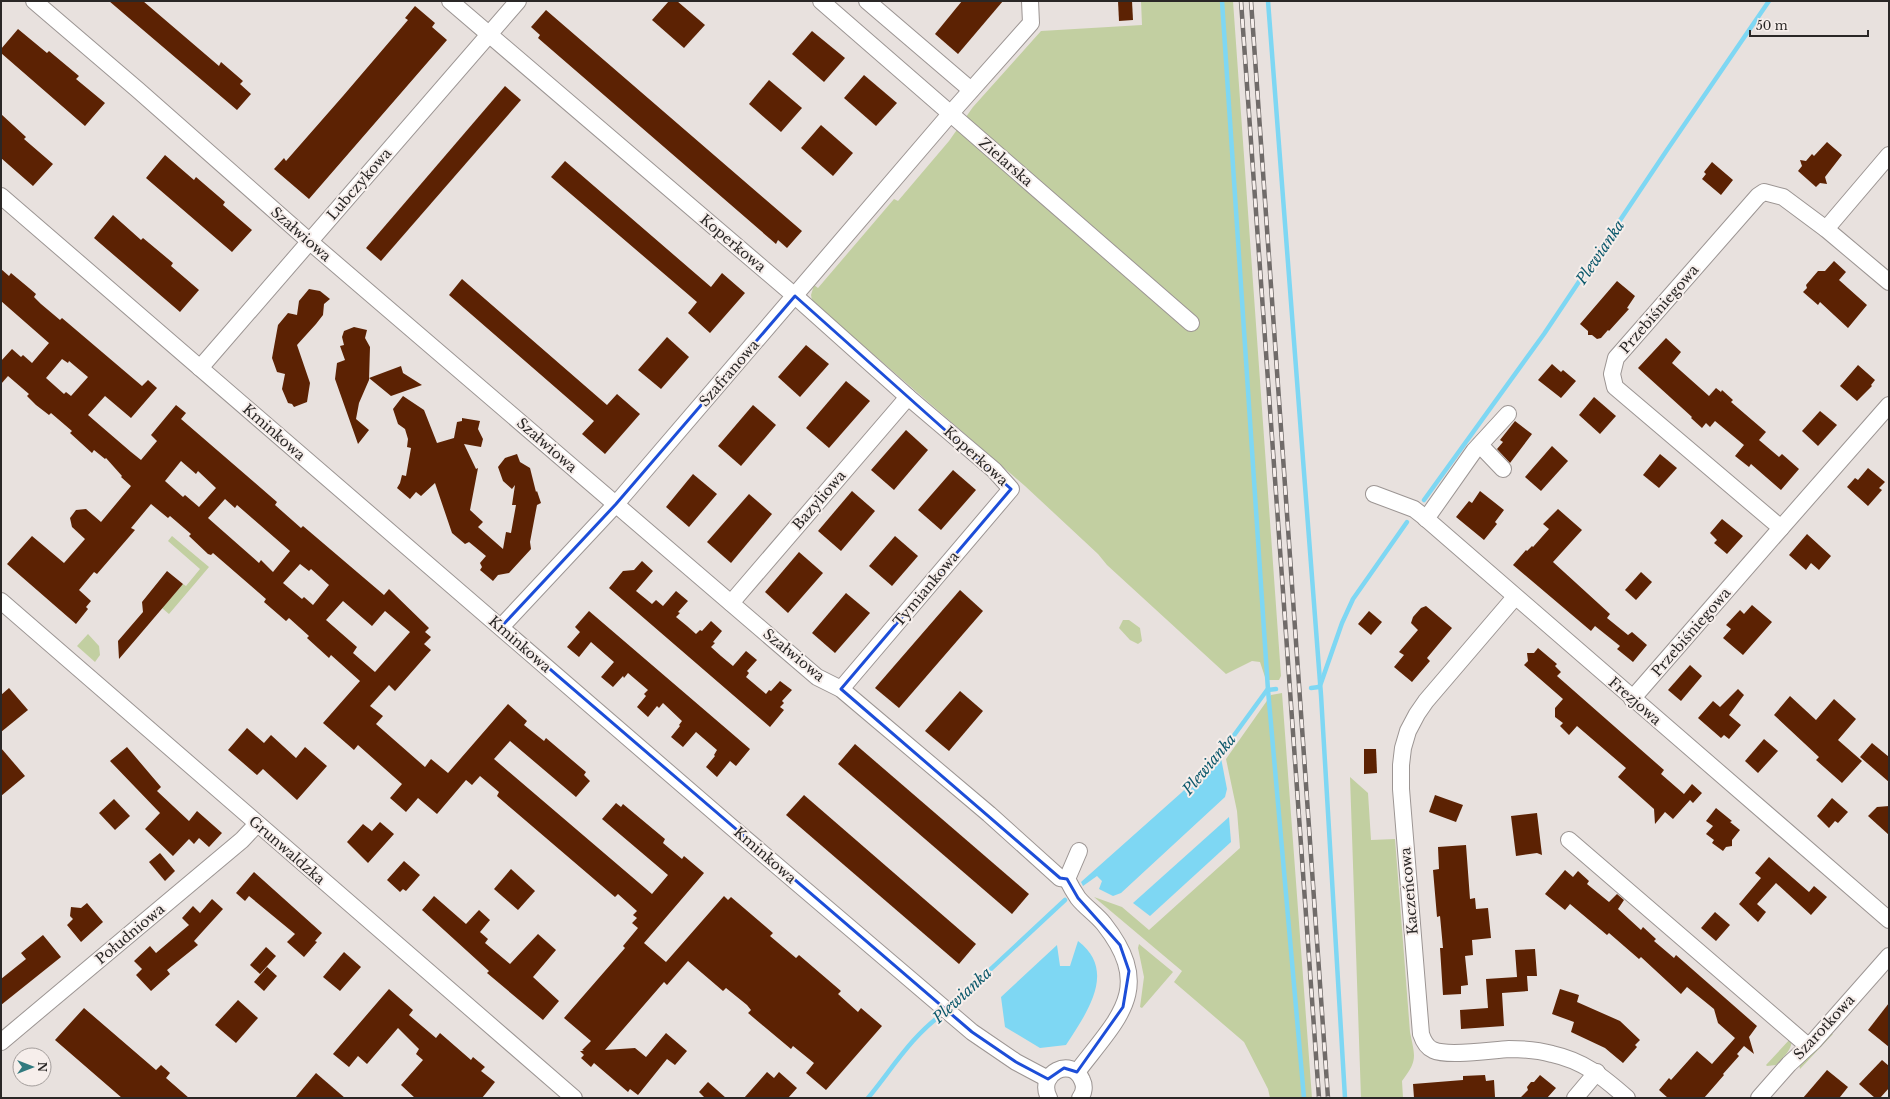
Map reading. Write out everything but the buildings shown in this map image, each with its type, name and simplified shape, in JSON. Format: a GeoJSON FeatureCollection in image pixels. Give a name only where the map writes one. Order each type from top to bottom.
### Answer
{"type":"FeatureCollection","features":[{"type":"Feature","properties":{"kind":"street","name":"Szałwiowa"},"geometry":{"type":"LineString","coordinates":[[34,1],[138,90],[309,241],[817,677],[841,689],[989,814],[1060,878],[1067,879]]}},
{"type":"Feature","properties":{"kind":"street","name":"Koperkowa"},"geometry":{"type":"LineString","coordinates":[[450,1],[795,296],[908,397],[994,470],[1011,489]]}},
{"type":"Feature","properties":{"kind":"street","name":"Lubczykowa"},"geometry":{"type":"LineString","coordinates":[[200,368],[518,1]]}},
{"type":"Feature","properties":{"kind":"street","name":"Zielarska"},"geometry":{"type":"LineString","coordinates":[[821,1],[1191,323]]}},
{"type":"Feature","properties":{"kind":"street"},"geometry":{"type":"LineString","coordinates":[[867,1],[971,90]]}},
{"type":"Feature","properties":{"kind":"street","name":"Szafranowa"},"geometry":{"type":"LineString","coordinates":[[501,628],[616,504],[951,113],[1031,23],[1030,1]]}},
{"type":"Feature","properties":{"kind":"street"},"geometry":{"type":"LineString","coordinates":[[1826,229],[1889,155]]}},
{"type":"Feature","properties":{"kind":"street","name":"Przebiśniegowa"},"geometry":{"type":"LineString","coordinates":[[1781,528],[1614,387],[1612,381],[1612,367],[1616,358],[1758,196],[1764,192],[1784,197],[1826,229],[1889,282]]}},
{"type":"Feature","properties":{"kind":"street","name":"Kminkowa"},"geometry":{"type":"LineString","coordinates":[[1,196],[972,1032],[1016,1062],[1048,1079]]}},
{"type":"Feature","properties":{"kind":"street","name":"Bazyliowa"},"geometry":{"type":"LineString","coordinates":[[731,602],[908,397]]}},
{"type":"Feature","properties":{"kind":"street","name":"Przebiśniegowa"},"geometry":{"type":"LineString","coordinates":[[1632,699],[1889,405]]}},
{"type":"Feature","properties":{"kind":"street"},"geometry":{"type":"LineString","coordinates":[[1426,519],[1480,445],[1508,414]]}},
{"type":"Feature","properties":{"kind":"street"},"geometry":{"type":"LineString","coordinates":[[1480,445],[1503,469]]}},
{"type":"Feature","properties":{"kind":"street","name":"Tymiankowa"},"geometry":{"type":"LineString","coordinates":[[841,689],[1011,489]]}},
{"type":"Feature","properties":{"kind":"street","name":"Frezjowa"},"geometry":{"type":"LineString","coordinates":[[1374,494],[1414,509],[1889,920]]}},
{"type":"Feature","properties":{"kind":"street","name":"Kaczeńcowa"},"geometry":{"type":"LineString","coordinates":[[1515,597],[1426,701],[1408,732],[1403,748],[1401,789],[1421,1034],[1425,1043],[1433,1050],[1446,1053],[1509,1049],[1535,1050],[1570,1059],[1598,1072],[1627,1098]]}},
{"type":"Feature","properties":{"kind":"street","name":"Grunwaldzka"},"geometry":{"type":"LineString","coordinates":[[3,607],[574,1098]]}},
{"type":"Feature","properties":{"kind":"street","name":"Południowa"},"geometry":{"type":"LineString","coordinates":[[1,1042],[242,840],[257,824]]}},
{"type":"Feature","properties":{"kind":"street"},"geometry":{"type":"LineString","coordinates":[[1569,840],[1808,1046]]}},
{"type":"Feature","properties":{"kind":"street"},"geometry":{"type":"LineString","coordinates":[[1077,1072],[1114,1024],[1123,1008],[1129,984],[1129,971],[1120,945],[1103,923],[1078,898],[1067,879],[1079,851]]}},
{"type":"Feature","properties":{"kind":"street","name":"Szarotkowa"},"geometry":{"type":"LineString","coordinates":[[1759,1098],[1889,956]]}},
{"type":"Feature","properties":{"kind":"street"},"geometry":{"type":"LineString","coordinates":[[1049,1098],[1046,1089],[1048,1079],[1058,1070],[1071,1069],[1077,1072],[1083,1083],[1084,1090],[1080,1098]]}},
{"type":"Feature","properties":{"kind":"street"},"geometry":{"type":"LineString","coordinates":[[1575,1098],[1598,1072]]}},
{"type":"Feature","properties":{"kind":"highlighted area"},"geometry":{"type":"Polygon","coordinates":[[[795,296],[1011,489],[841,689],[1060,878],[1067,879],[1078,898],[1120,945],[1129,971],[1123,1007],[1077,1072],[1064,1068],[1048,1079],[1016,1062],[972,1032],[501,627],[616,504],[795,296]]]}},
{"type":"Feature","properties":{"kind":"green space"},"geometry":{"type":"Polygon","coordinates":[[[1141,1],[1233,1],[1281,676],[1279,680],[1266,680],[1260,662],[1252,661],[1226,674],[1107,565],[1098,554],[1025,486],[812,301],[811,295],[814,285],[818,288],[894,199],[898,201],[949,141],[973,107],[1041,31],[1142,25],[1141,1]]]}},
{"type":"Feature","properties":{"kind":"green space"},"geometry":{"type":"Polygon","coordinates":[[[172,536],[209,567],[169,614],[162,608],[183,584],[186,586],[200,569],[168,541],[172,536]]]}},
{"type":"Feature","properties":{"kind":"green space"},"geometry":{"type":"Polygon","coordinates":[[[1123,620],[1129,620],[1140,628],[1142,641],[1138,644],[1130,640],[1119,628],[1123,620]]]}},
{"type":"Feature","properties":{"kind":"green space"},"geometry":{"type":"Polygon","coordinates":[[[88,634],[99,646],[100,655],[95,662],[77,646],[88,634]]]}},
{"type":"Feature","properties":{"kind":"green space"},"geometry":{"type":"Polygon","coordinates":[[[1282,693],[1312,1098],[1270,1098],[1268,1089],[1244,1042],[1174,982],[1182,971],[1094,897],[1122,907],[1149,930],[1240,848],[1237,811],[1226,759],[1271,695],[1282,693]]]}},
{"type":"Feature","properties":{"kind":"green space"},"geometry":{"type":"Polygon","coordinates":[[[1350,777],[1368,793],[1371,840],[1395,839],[1410,1032],[1414,1053],[1411,1068],[1402,1081],[1403,1098],[1361,1098],[1350,777]]]}},
{"type":"Feature","properties":{"kind":"green space"},"geometry":{"type":"Polygon","coordinates":[[[1139,944],[1173,972],[1142,1008],[1140,1007],[1144,977],[1138,948],[1139,944]]]}},
{"type":"Feature","properties":{"kind":"green space"},"geometry":{"type":"Polygon","coordinates":[[[1827,1033],[1833,1034],[1800,1069],[1799,1064],[1827,1033]]]}},
{"type":"Feature","properties":{"kind":"green space"},"geometry":{"type":"Polygon","coordinates":[[[1791,1038],[1791,1046],[1785,1056],[1776,1065],[1767,1066],[1766,1065],[1791,1038]]]}},
{"type":"Feature","properties":{"kind":"water"},"geometry":{"type":"Polygon","coordinates":[[[1218,755],[1221,758],[1227,789],[1225,797],[1121,893],[1113,896],[1099,889],[1102,881],[1097,876],[1083,886],[1081,882],[1181,793],[1218,755]]]}},
{"type":"Feature","properties":{"kind":"water"},"geometry":{"type":"Polygon","coordinates":[[[1229,817],[1231,842],[1150,916],[1133,903],[1229,817]]]}},
{"type":"Feature","properties":{"kind":"water"},"geometry":{"type":"Polygon","coordinates":[[[1078,941],[1090,953],[1096,966],[1097,979],[1094,993],[1082,1020],[1066,1045],[1040,1048],[1005,1027],[1001,997],[1057,945],[1060,966],[1070,966],[1078,941]]]}},
{"type":"Feature","properties":{"kind":"waterway"},"geometry":{"type":"LineString","coordinates":[[1222,1],[1268,690],[1304,1098]]}},
{"type":"Feature","properties":{"kind":"waterway"},"geometry":{"type":"LineString","coordinates":[[1268,1],[1321,695],[1345,1098]]}},
{"type":"Feature","properties":{"kind":"waterway","name":"Plewianka"},"geometry":{"type":"LineString","coordinates":[[1424,500],[1544,334],[1769,1]]}},
{"type":"Feature","properties":{"kind":"waterway","name":"Plewianka"},"geometry":{"type":"LineString","coordinates":[[1311,688],[1319,687],[1321,683],[1342,623],[1353,599],[1407,522]]}},
{"type":"Feature","properties":{"kind":"waterway","name":"Plewianka"},"geometry":{"type":"LineString","coordinates":[[1216,760],[1267,690],[1276,689]]}},
{"type":"Feature","properties":{"kind":"waterway","name":"Plewianka"},"geometry":{"type":"LineString","coordinates":[[949,1008],[1065,900]]}},
{"type":"Feature","properties":{"kind":"waterway","name":"Plewianka"},"geometry":{"type":"LineString","coordinates":[[868,1098],[912,1042],[922,1031],[944,1013]]}},
{"type":"Feature","properties":{"kind":"railway"},"geometry":{"type":"LineString","coordinates":[[1241,1],[1319,1098]]}},
{"type":"Feature","properties":{"kind":"railway"},"geometry":{"type":"LineString","coordinates":[[1251,1],[1328,1098]]}}]}
